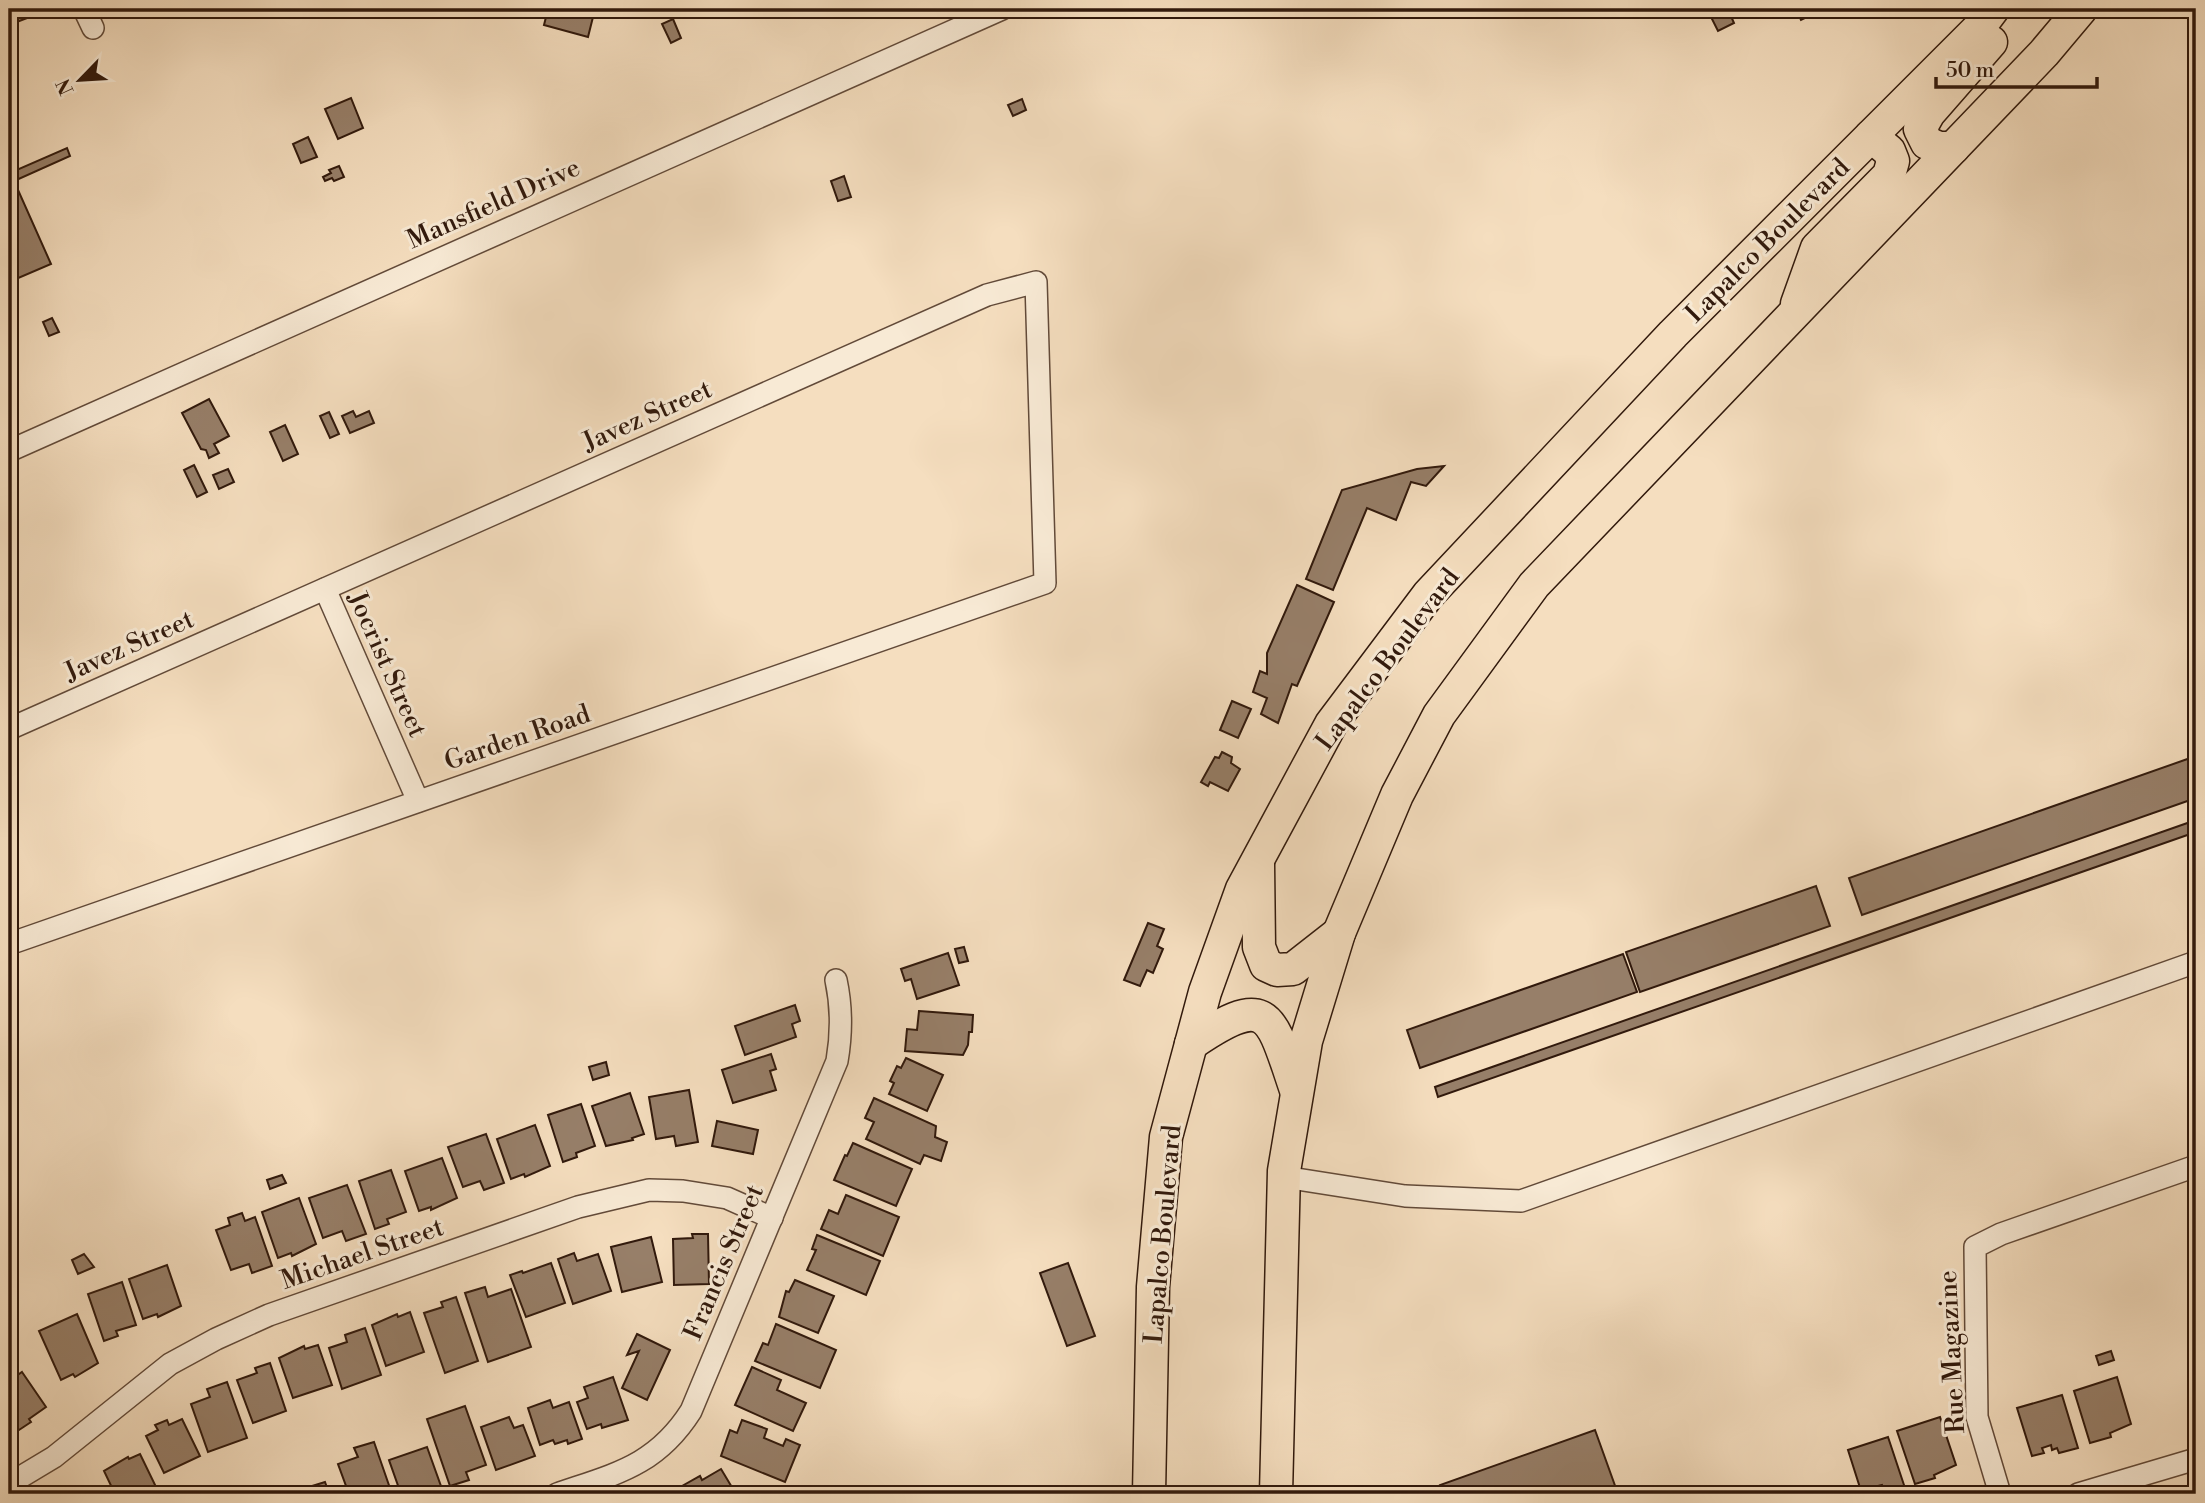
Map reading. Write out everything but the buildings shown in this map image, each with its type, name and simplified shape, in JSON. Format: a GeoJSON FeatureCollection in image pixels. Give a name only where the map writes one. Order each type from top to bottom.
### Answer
{"type":"FeatureCollection","features":[{"type":"Feature","properties":{"kind":"main road","name":"Lapalco Boulevard"},"geometry":{"type":"LineString","coordinates":[[1149,1494],[1153,1287],[1166,1137],[1205,992],[1242,889],[1331,724],[1428,595],[1673,334],[1978,29],[1993,9]]}},
{"type":"Feature","properties":{"kind":"main road"},"geometry":{"type":"LineString","coordinates":[[1953,148],[1939,148],[1927,143],[1920,129],[1928,113],[1986,49],[2001,25],[2004,9]]}},
{"type":"Feature","properties":{"kind":"main road"},"geometry":{"type":"LineString","coordinates":[[1276,1494],[1284,1177],[1306,1041],[1339,933],[1397,795],[1440,715],[1534,584],[2044,53],[2081,9]]}},
{"type":"Feature","properties":{"kind":"main road"},"geometry":{"type":"LineString","coordinates":[[1793,315],[1816,248],[1889,175],[1893,161],[1889,151],[1871,136]]}},
{"type":"Feature","properties":{"kind":"main road"},"geometry":{"type":"LineString","coordinates":[[1258,859],[1259,947],[1266,965],[1277,971],[1293,969],[1339,933]]}},
{"type":"Feature","properties":{"kind":"main road"},"geometry":{"type":"LineString","coordinates":[[1191,1044],[1223,1023],[1247,1013],[1262,1017],[1276,1032],[1297,1091]]}},
{"type":"Feature","properties":{"kind":"street","name":"Mansfield Drive"},"geometry":{"type":"LineString","coordinates":[[9,451],[1002,9]]}},
{"type":"Feature","properties":{"kind":"street","name":"Javez Street"},"geometry":{"type":"LineString","coordinates":[[9,729],[988,295],[1036,282],[1045,583]]}},
{"type":"Feature","properties":{"kind":"street","name":"Garden Road"},"geometry":{"type":"LineString","coordinates":[[9,944],[1045,583]]}},
{"type":"Feature","properties":{"kind":"street","name":"Jocrist Street"},"geometry":{"type":"LineString","coordinates":[[325,589],[418,801]]}},
{"type":"Feature","properties":{"kind":"street"},"geometry":{"type":"LineString","coordinates":[[1284,1177],[1405,1196],[1521,1201],[2196,962]]}},
{"type":"Feature","properties":{"kind":"street","name":"Francis Street"},"geometry":{"type":"LineString","coordinates":[[557,1494],[641,1463],[660,1450],[677,1433],[691,1411],[837,1061],[842,1032],[841,1004],[836,980]]}},
{"type":"Feature","properties":{"kind":"street","name":"Rue Magazine"},"geometry":{"type":"LineString","coordinates":[[2000,1494],[1977,1417],[1975,1247],[2001,1234],[2196,1166]]}},
{"type":"Feature","properties":{"kind":"street","name":"Michael Street"},"geometry":{"type":"LineString","coordinates":[[9,1484],[54,1457],[170,1364],[216,1339],[269,1315],[513,1229],[578,1207],[649,1191],[683,1191],[727,1198],[772,1218]]}},
{"type":"Feature","properties":{"kind":"street"},"geometry":{"type":"LineString","coordinates":[[2078,1494],[2196,1459]]}}]}
